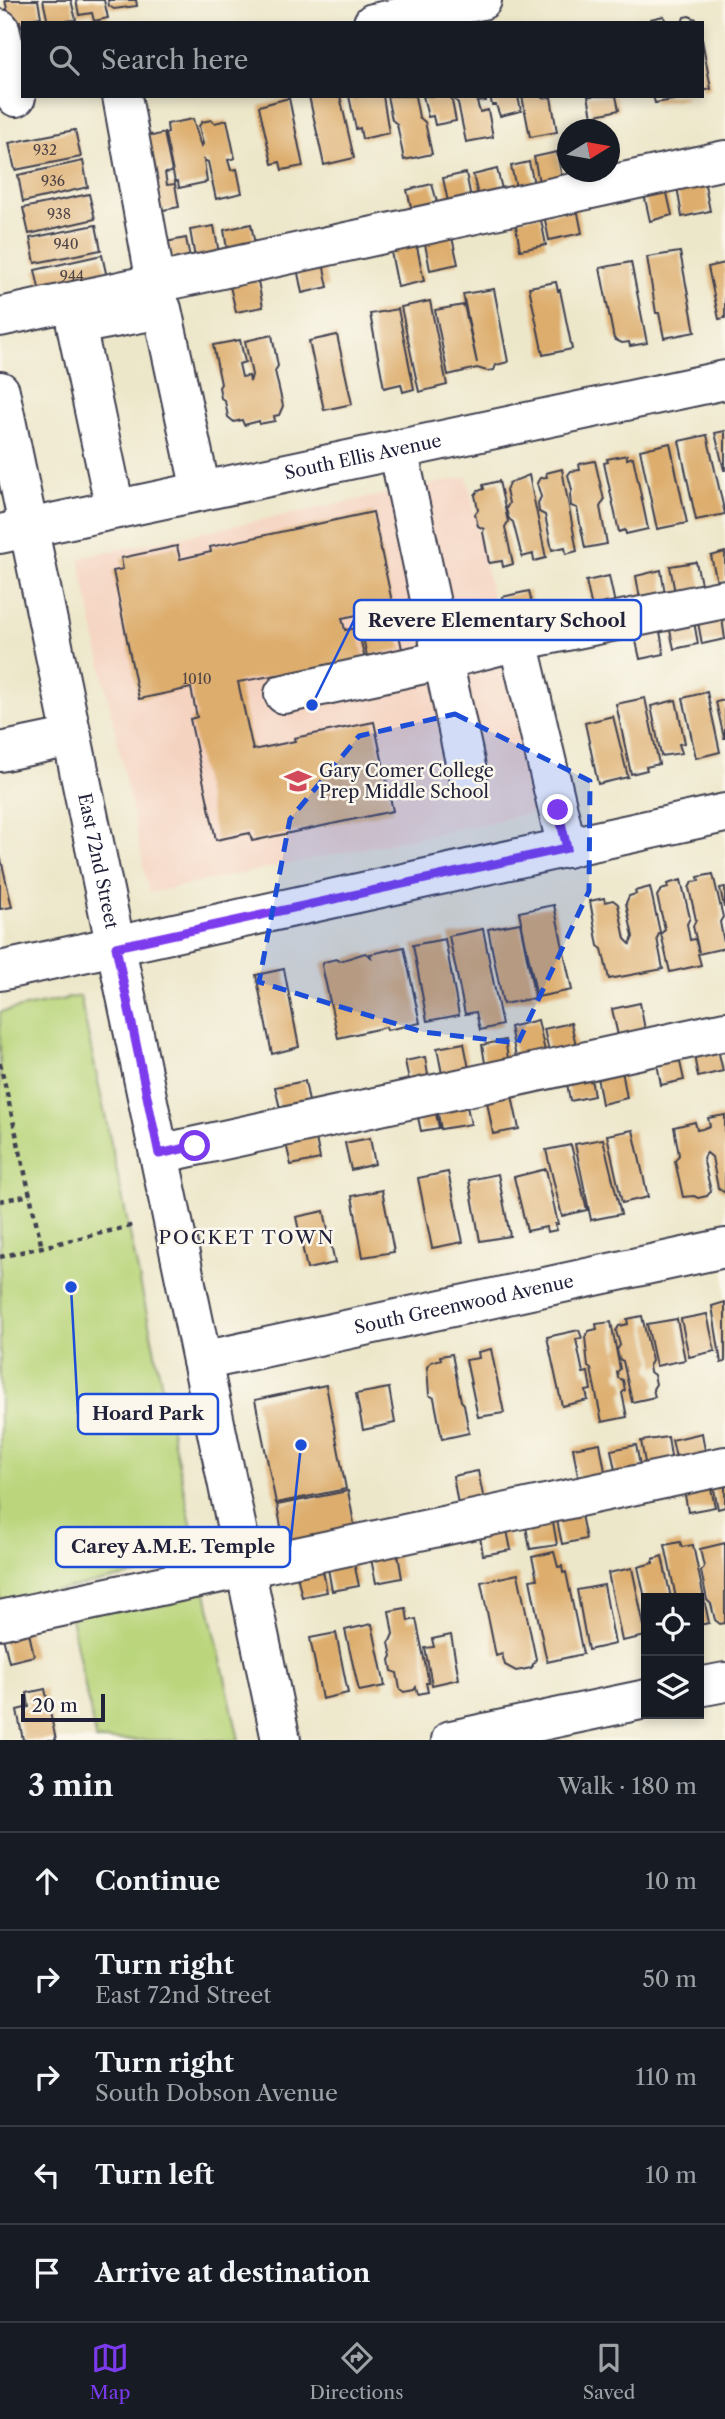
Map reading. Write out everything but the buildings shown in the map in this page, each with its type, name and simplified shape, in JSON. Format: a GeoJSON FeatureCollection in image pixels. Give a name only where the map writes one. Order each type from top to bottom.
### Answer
{"type":"FeatureCollection","features":[{"type":"Feature","properties":{"kind":"street"},"geometry":{"type":"LineString","coordinates":[[382,21],[482,0]]}},
{"type":"Feature","properties":{"kind":"street"},"geometry":{"type":"LineString","coordinates":[[0,29],[13,98]]}},
{"type":"Feature","properties":{"kind":"street"},"geometry":{"type":"LineString","coordinates":[[122,98],[156,283]]}},
{"type":"Feature","properties":{"kind":"street"},"geometry":{"type":"LineString","coordinates":[[0,317],[725,160]]}},
{"type":"Feature","properties":{"kind":"street"},"geometry":{"type":"LineString","coordinates":[[114,509],[76,325],[162,309],[201,491]]}},
{"type":"Feature","properties":{"kind":"street","name":"South Ellis Avenue"},"geometry":{"type":"LineString","coordinates":[[14,531],[725,380]]}},
{"type":"Feature","properties":{"kind":"street","name":"East 72nd Street"},"geometry":{"type":"LineString","coordinates":[[0,391],[14,531],[72,737],[281,1740]]}},
{"type":"Feature","properties":{"kind":"street"},"geometry":{"type":"LineString","coordinates":[[398,449],[468,776]]}},
{"type":"Feature","properties":{"kind":"street"},"geometry":{"type":"LineString","coordinates":[[284,694],[518,641],[725,599]]}},
{"type":"Feature","properties":{"kind":"street"},"geometry":{"type":"LineString","coordinates":[[518,641],[567,848]]}},
{"type":"Feature","properties":{"kind":"street"},"geometry":{"type":"LineString","coordinates":[[0,752],[72,737]]}},
{"type":"Feature","properties":{"kind":"street"},"geometry":{"type":"LineString","coordinates":[[0,971],[725,813]]}},
{"type":"Feature","properties":{"kind":"street"},"geometry":{"type":"LineString","coordinates":[[159,1154],[725,1031]]}},
{"type":"Feature","properties":{"kind":"street","name":"South Greenwood Avenue"},"geometry":{"type":"LineString","coordinates":[[202,1361],[725,1248]]}},
{"type":"Feature","properties":{"kind":"street"},"geometry":{"type":"LineString","coordinates":[[0,1620],[725,1466]]}},
{"type":"Feature","properties":{"kind":"street"},"geometry":{"type":"LineString","coordinates":[[704,1686],[725,1682]]}},
{"type":"Feature","properties":{"kind":"street"},"geometry":{"type":"LineString","coordinates":[[452,1740],[641,1700]]}},
{"type":"Feature","properties":{"kind":"path"},"geometry":{"type":"LineString","coordinates":[[0,1063],[42,1248]]}},
{"type":"Feature","properties":{"kind":"path"},"geometry":{"type":"LineString","coordinates":[[0,1201],[30,1195]]}},
{"type":"Feature","properties":{"kind":"path"},"geometry":{"type":"LineString","coordinates":[[0,1257],[135,1225]]}},
{"type":"Feature","properties":{"kind":"highlighted area"},"geometry":{"type":"Polygon","coordinates":[[[455,714],[590,781],[589,891],[518,1043],[423,1032],[259,982],[290,819],[359,736],[455,714]]]}},
{"type":"Feature","properties":{"kind":"shaded area"},"geometry":{"type":"Polygon","coordinates":[[[467,477],[537,812],[149,893],[79,558],[467,477]]]}},
{"type":"Feature","properties":{"kind":"green space"},"geometry":{"type":"Polygon","coordinates":[[[80,996],[199,1562],[0,1602],[0,1012],[80,996]]]}},
{"type":"Feature","properties":{"kind":"green space"},"geometry":{"type":"Polygon","coordinates":[[[204,1584],[239,1740],[96,1740],[70,1613],[204,1584]]]}},
{"type":"Feature","properties":{"kind":"place","name":"Revere Elementary School"},"geometry":{"type":"Point","coordinates":[312,705]}},
{"type":"Feature","properties":{"kind":"place","name":"Gary Comer College Prep Middle School"},"geometry":{"type":"Point","coordinates":[298,781]}},
{"type":"Feature","properties":{"kind":"place","name":"Hoard Park"},"geometry":{"type":"Point","coordinates":[71,1287]}},
{"type":"Feature","properties":{"kind":"place","name":"Carey A.M.E. Temple"},"geometry":{"type":"Point","coordinates":[301,1445]}},
{"type":"Feature","properties":{"kind":"district","name":"POCKET TOWN"},"geometry":{"type":"Point","coordinates":[247,1237]}},
{"type":"Feature","properties":{"kind":"route"},"geometry":{"type":"LineString","coordinates":[[195,1146],[159,1154],[116,947],[567,848],[558,810]]}}]}
